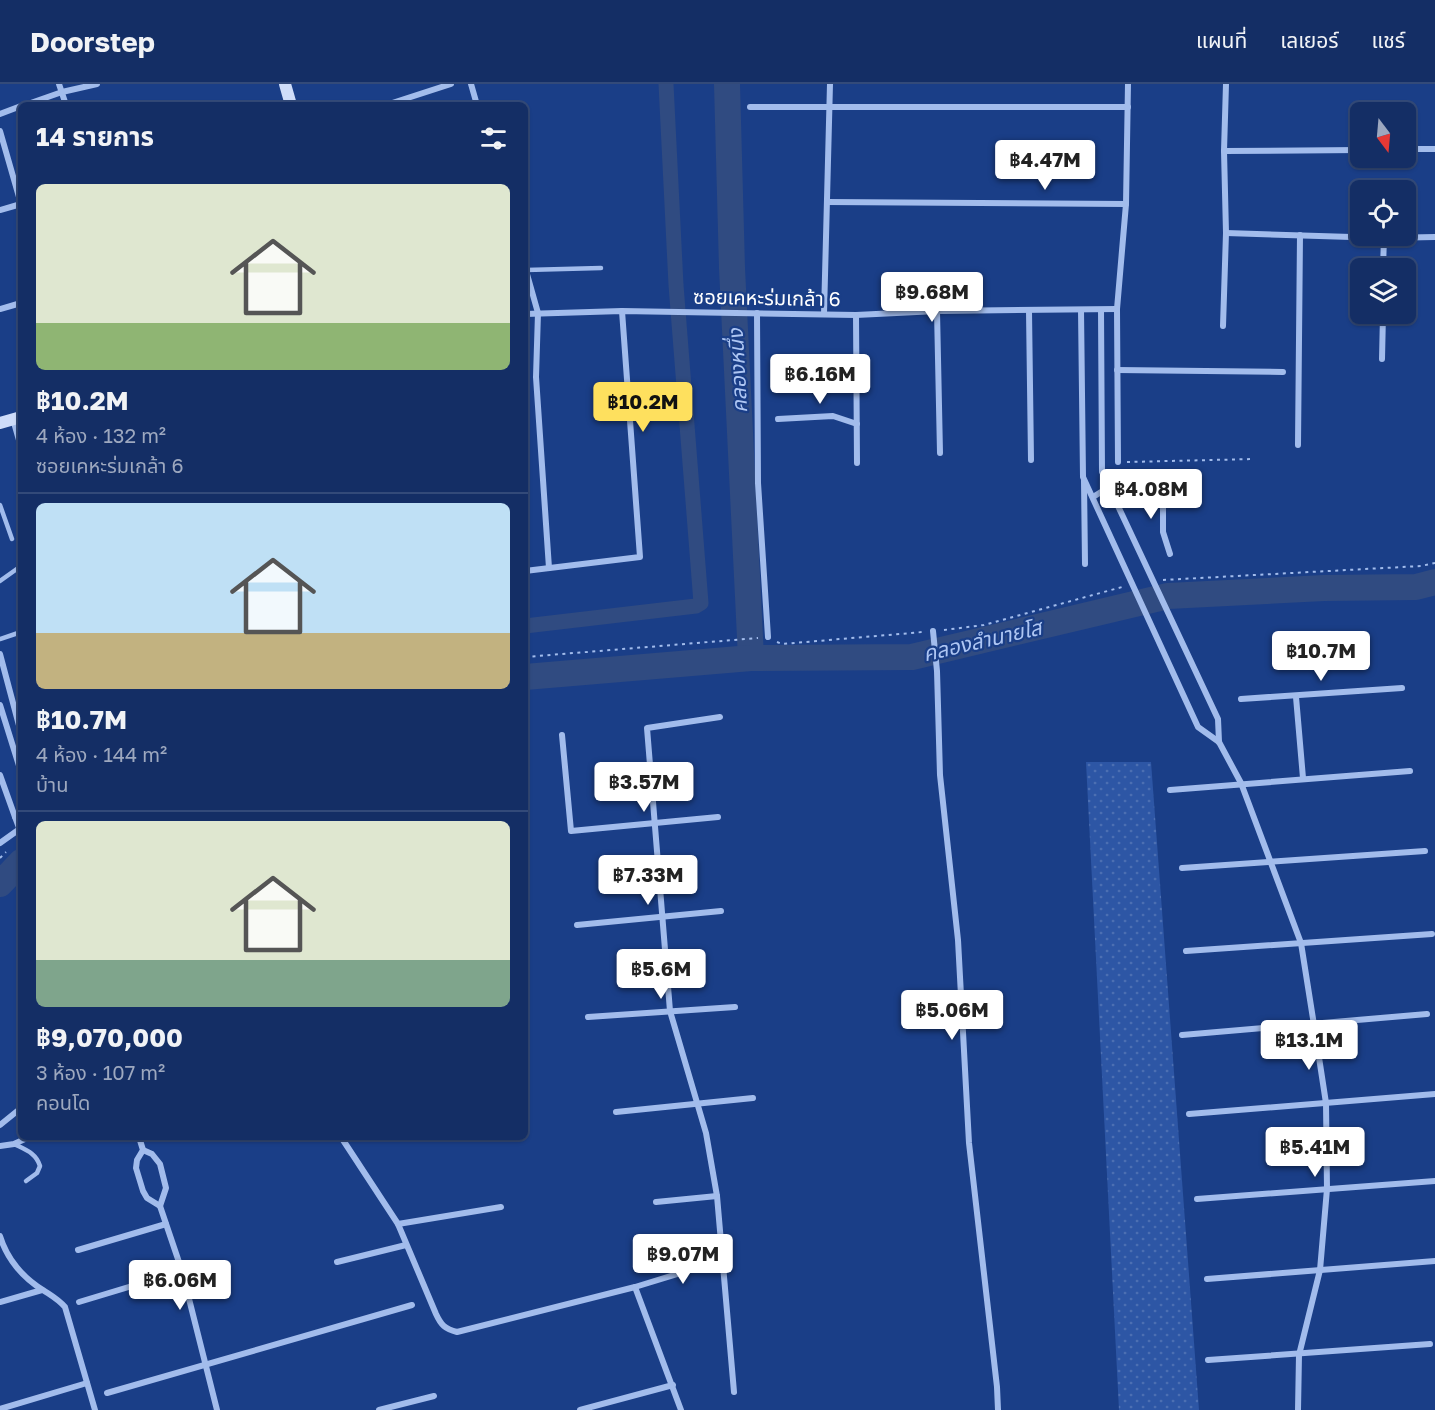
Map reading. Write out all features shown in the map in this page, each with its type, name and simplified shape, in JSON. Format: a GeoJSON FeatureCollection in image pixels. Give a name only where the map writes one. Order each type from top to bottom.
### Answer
{"type":"FeatureCollection","features":[{"type":"Feature","properties":{"kind":"street"},"geometry":{"type":"LineString","coordinates":[[59,84],[65,102]]}},
{"type":"Feature","properties":{"kind":"street"},"geometry":{"type":"LineString","coordinates":[[34,102],[62,92],[97,84]]}},
{"type":"Feature","properties":{"kind":"street"},"geometry":{"type":"LineString","coordinates":[[285,84],[290,102]]}},
{"type":"Feature","properties":{"kind":"street"},"geometry":{"type":"LineString","coordinates":[[395,102],[451,84]]}},
{"type":"Feature","properties":{"kind":"street"},"geometry":{"type":"LineString","coordinates":[[471,84],[476,102]]}},
{"type":"Feature","properties":{"kind":"street"},"geometry":{"type":"LineString","coordinates":[[824,314],[830,84]]}},
{"type":"Feature","properties":{"kind":"street"},"geometry":{"type":"LineString","coordinates":[[1118,462],[1117,309],[1126,204],[1128,84]]}},
{"type":"Feature","properties":{"kind":"street"},"geometry":{"type":"LineString","coordinates":[[1223,326],[1226,234],[1224,151],[1226,84]]}},
{"type":"Feature","properties":{"kind":"street"},"geometry":{"type":"LineString","coordinates":[[750,107],[1128,107]]}},
{"type":"Feature","properties":{"kind":"street"},"geometry":{"type":"LineString","coordinates":[[0,114],[18,108]]}},
{"type":"Feature","properties":{"kind":"street"},"geometry":{"type":"LineString","coordinates":[[0,131],[18,194]]}},
{"type":"Feature","properties":{"kind":"street"},"geometry":{"type":"LineString","coordinates":[[1416,149],[1435,149]]}},
{"type":"Feature","properties":{"kind":"street"},"geometry":{"type":"LineString","coordinates":[[1224,151],[1350,150]]}},
{"type":"Feature","properties":{"kind":"street"},"geometry":{"type":"LineString","coordinates":[[827,202],[1126,204]]}},
{"type":"Feature","properties":{"kind":"street"},"geometry":{"type":"LineString","coordinates":[[0,210],[18,205]]}},
{"type":"Feature","properties":{"kind":"street"},"geometry":{"type":"LineString","coordinates":[[1226,234],[1350,237]]}},
{"type":"Feature","properties":{"kind":"street"},"geometry":{"type":"LineString","coordinates":[[1298,445],[1300,235]]}},
{"type":"Feature","properties":{"kind":"street"},"geometry":{"type":"LineString","coordinates":[[1416,237],[1435,237]]}},
{"type":"Feature","properties":{"kind":"street"},"geometry":{"type":"LineString","coordinates":[[528,287],[538,313],[536,377],[549,568]]}},
{"type":"Feature","properties":{"kind":"street"},"geometry":{"type":"LineString","coordinates":[[0,309],[18,304]]}},
{"type":"Feature","properties":{"kind":"street","name":"ซอยเคหะร่มเกล้า 6"},"geometry":{"type":"LineString","coordinates":[[528,314],[622,311],[855,315],[937,311],[1117,309]]}},
{"type":"Feature","properties":{"kind":"street"},"geometry":{"type":"LineString","coordinates":[[1081,310],[1085,564]]}},
{"type":"Feature","properties":{"kind":"street"},"geometry":{"type":"LineString","coordinates":[[1101,310],[1102,472],[1218,719],[1219,742],[1241,783],[1301,943],[1326,1103],[1327,1189],[1320,1270],[1299,1354],[1298,1410]]}},
{"type":"Feature","properties":{"kind":"street"},"geometry":{"type":"LineString","coordinates":[[528,571],[640,557],[622,311]]}},
{"type":"Feature","properties":{"kind":"street"},"geometry":{"type":"LineString","coordinates":[[937,311],[940,453]]}},
{"type":"Feature","properties":{"kind":"street"},"geometry":{"type":"LineString","coordinates":[[1029,311],[1031,460]]}},
{"type":"Feature","properties":{"kind":"street"},"geometry":{"type":"LineString","coordinates":[[757,313],[758,483],[768,637]]}},
{"type":"Feature","properties":{"kind":"street"},"geometry":{"type":"LineString","coordinates":[[855,315],[857,463]]}},
{"type":"Feature","properties":{"kind":"street"},"geometry":{"type":"LineString","coordinates":[[1382,359],[1383,324]]}},
{"type":"Feature","properties":{"kind":"street"},"geometry":{"type":"LineString","coordinates":[[1117,370],[1283,372]]}},
{"type":"Feature","properties":{"kind":"street"},"geometry":{"type":"LineString","coordinates":[[778,419],[833,416],[857,424]]}},
{"type":"Feature","properties":{"kind":"street"},"geometry":{"type":"LineString","coordinates":[[1083,477],[1198,727],[1219,742]]}},
{"type":"Feature","properties":{"kind":"street"},"geometry":{"type":"LineString","coordinates":[[1093,496],[1109,487]]}},
{"type":"Feature","properties":{"kind":"street"},"geometry":{"type":"LineString","coordinates":[[1117,503],[1163,503],[1163,532],[1170,554]]}},
{"type":"Feature","properties":{"kind":"street"},"geometry":{"type":"LineString","coordinates":[[933,631],[937,671],[940,775],[958,940],[969,1143],[998,1410]]}},
{"type":"Feature","properties":{"kind":"street"},"geometry":{"type":"LineString","coordinates":[[0,654],[18,723]]}},
{"type":"Feature","properties":{"kind":"street"},"geometry":{"type":"LineString","coordinates":[[1241,699],[1402,688]]}},
{"type":"Feature","properties":{"kind":"street"},"geometry":{"type":"LineString","coordinates":[[1296,696],[1303,778]]}},
{"type":"Feature","properties":{"kind":"street"},"geometry":{"type":"LineString","coordinates":[[0,705],[18,762]]}},
{"type":"Feature","properties":{"kind":"street"},"geometry":{"type":"LineString","coordinates":[[720,717],[647,728],[670,1011],[706,1133],[717,1196],[735,1392]]}},
{"type":"Feature","properties":{"kind":"street"},"geometry":{"type":"LineString","coordinates":[[562,735],[571,831],[718,817]]}},
{"type":"Feature","properties":{"kind":"street"},"geometry":{"type":"LineString","coordinates":[[1170,790],[1410,771]]}},
{"type":"Feature","properties":{"kind":"street"},"geometry":{"type":"LineString","coordinates":[[0,775],[18,825]]}},
{"type":"Feature","properties":{"kind":"street"},"geometry":{"type":"LineString","coordinates":[[0,843],[18,830]]}},
{"type":"Feature","properties":{"kind":"street"},"geometry":{"type":"LineString","coordinates":[[1182,868],[1425,851]]}},
{"type":"Feature","properties":{"kind":"street"},"geometry":{"type":"LineString","coordinates":[[577,925],[721,911]]}},
{"type":"Feature","properties":{"kind":"street"},"geometry":{"type":"LineString","coordinates":[[1186,951],[1432,934]]}},
{"type":"Feature","properties":{"kind":"street"},"geometry":{"type":"LineString","coordinates":[[588,1017],[735,1007]]}},
{"type":"Feature","properties":{"kind":"street"},"geometry":{"type":"LineString","coordinates":[[1182,1035],[1427,1014]]}},
{"type":"Feature","properties":{"kind":"street"},"geometry":{"type":"LineString","coordinates":[[1189,1114],[1435,1094]]}},
{"type":"Feature","properties":{"kind":"street"},"geometry":{"type":"LineString","coordinates":[[616,1112],[753,1098]]}},
{"type":"Feature","properties":{"kind":"street"},"geometry":{"type":"LineString","coordinates":[[0,1125],[18,1110]]}},
{"type":"Feature","properties":{"kind":"street"},"geometry":{"type":"LineString","coordinates":[[0,1146],[23,1140]]}},
{"type":"Feature","properties":{"kind":"street"},"geometry":{"type":"LineString","coordinates":[[140,1140],[143,1150],[137,1160],[136,1168],[141,1185],[147,1198],[160,1206]]}},
{"type":"Feature","properties":{"kind":"street"},"geometry":{"type":"LineString","coordinates":[[343,1140],[398,1224],[441,1324],[448,1330],[457,1332],[635,1287],[723,1260]]}},
{"type":"Feature","properties":{"kind":"street"},"geometry":{"type":"LineString","coordinates":[[143,1150],[152,1154],[160,1164],[166,1188],[160,1206],[182,1271],[217,1410]]}},
{"type":"Feature","properties":{"kind":"street"},"geometry":{"type":"LineString","coordinates":[[1197,1199],[1435,1181]]}},
{"type":"Feature","properties":{"kind":"street"},"geometry":{"type":"LineString","coordinates":[[656,1202],[717,1196]]}},
{"type":"Feature","properties":{"kind":"street"},"geometry":{"type":"LineString","coordinates":[[398,1224],[501,1207]]}},
{"type":"Feature","properties":{"kind":"street"},"geometry":{"type":"LineString","coordinates":[[78,1250],[166,1224]]}},
{"type":"Feature","properties":{"kind":"street"},"geometry":{"type":"LineString","coordinates":[[0,1236],[17,1269],[42,1290],[57,1298],[65,1307],[95,1410]]}},
{"type":"Feature","properties":{"kind":"street"},"geometry":{"type":"LineString","coordinates":[[337,1262],[406,1245]]}},
{"type":"Feature","properties":{"kind":"street"},"geometry":{"type":"LineString","coordinates":[[1207,1279],[1435,1261]]}},
{"type":"Feature","properties":{"kind":"street"},"geometry":{"type":"LineString","coordinates":[[79,1302],[182,1271]]}},
{"type":"Feature","properties":{"kind":"street"},"geometry":{"type":"LineString","coordinates":[[635,1287],[681,1410]]}},
{"type":"Feature","properties":{"kind":"street"},"geometry":{"type":"LineString","coordinates":[[0,1302],[42,1290]]}},
{"type":"Feature","properties":{"kind":"street"},"geometry":{"type":"LineString","coordinates":[[107,1393],[412,1305]]}},
{"type":"Feature","properties":{"kind":"street"},"geometry":{"type":"LineString","coordinates":[[1208,1360],[1430,1344]]}},
{"type":"Feature","properties":{"kind":"street"},"geometry":{"type":"LineString","coordinates":[[0,1409],[87,1383]]}},
{"type":"Feature","properties":{"kind":"street"},"geometry":{"type":"LineString","coordinates":[[580,1410],[673,1385]]}},
{"type":"Feature","properties":{"kind":"street"},"geometry":{"type":"LineString","coordinates":[[379,1410],[434,1396]]}},
{"type":"Feature","properties":{"kind":"lane"},"geometry":{"type":"LineString","coordinates":[[528,268],[601,268]]}},
{"type":"Feature","properties":{"kind":"lane"},"geometry":{"type":"LineString","coordinates":[[11,420],[18,441]]}},
{"type":"Feature","properties":{"kind":"lane"},"geometry":{"type":"LineString","coordinates":[[0,505],[12,539]]}},
{"type":"Feature","properties":{"kind":"lane"},"geometry":{"type":"LineString","coordinates":[[0,581],[18,568]]}},
{"type":"Feature","properties":{"kind":"lane"},"geometry":{"type":"LineString","coordinates":[[0,639],[18,633]]}},
{"type":"Feature","properties":{"kind":"lane"},"geometry":{"type":"LineString","coordinates":[[14,1144],[34,1154],[38,1159],[40,1166],[37,1173],[26,1181]]}},
{"type":"Feature","properties":{"kind":"path"},"geometry":{"type":"LineString","coordinates":[[1118,462],[1254,459]]}},
{"type":"Feature","properties":{"kind":"path"},"geometry":{"type":"LineString","coordinates":[[1155,580],[1421,566],[1435,563]]}},
{"type":"Feature","properties":{"kind":"path"},"geometry":{"type":"LineString","coordinates":[[528,657],[768,637],[782,644],[933,631],[984,625],[1121,587]]}},
{"type":"Feature","properties":{"kind":"shaded area"},"geometry":{"type":"Polygon","coordinates":[[[1086,762],[1151,762],[1199,1410],[1119,1410],[1086,762]]]}},
{"type":"Feature","properties":{"kind":"waterway"},"geometry":{"type":"LineString","coordinates":[[528,626],[696,606],[701,603],[676,285],[666,84]]}},
{"type":"Feature","properties":{"kind":"waterway","name":"คลองหนึ่ง"},"geometry":{"type":"LineString","coordinates":[[727,84],[732,268],[751,658]]}},
{"type":"Feature","properties":{"kind":"waterway","name":"คลองลำนายโส"},"geometry":{"type":"LineString","coordinates":[[528,677],[751,658],[912,657],[1168,596],[1324,588],[1416,587],[1435,582]]}},
{"type":"Feature","properties":{"kind":"waterway","name":"คลองลำนายโส"},"geometry":{"type":"LineString","coordinates":[[0,884],[18,865]]}}]}
